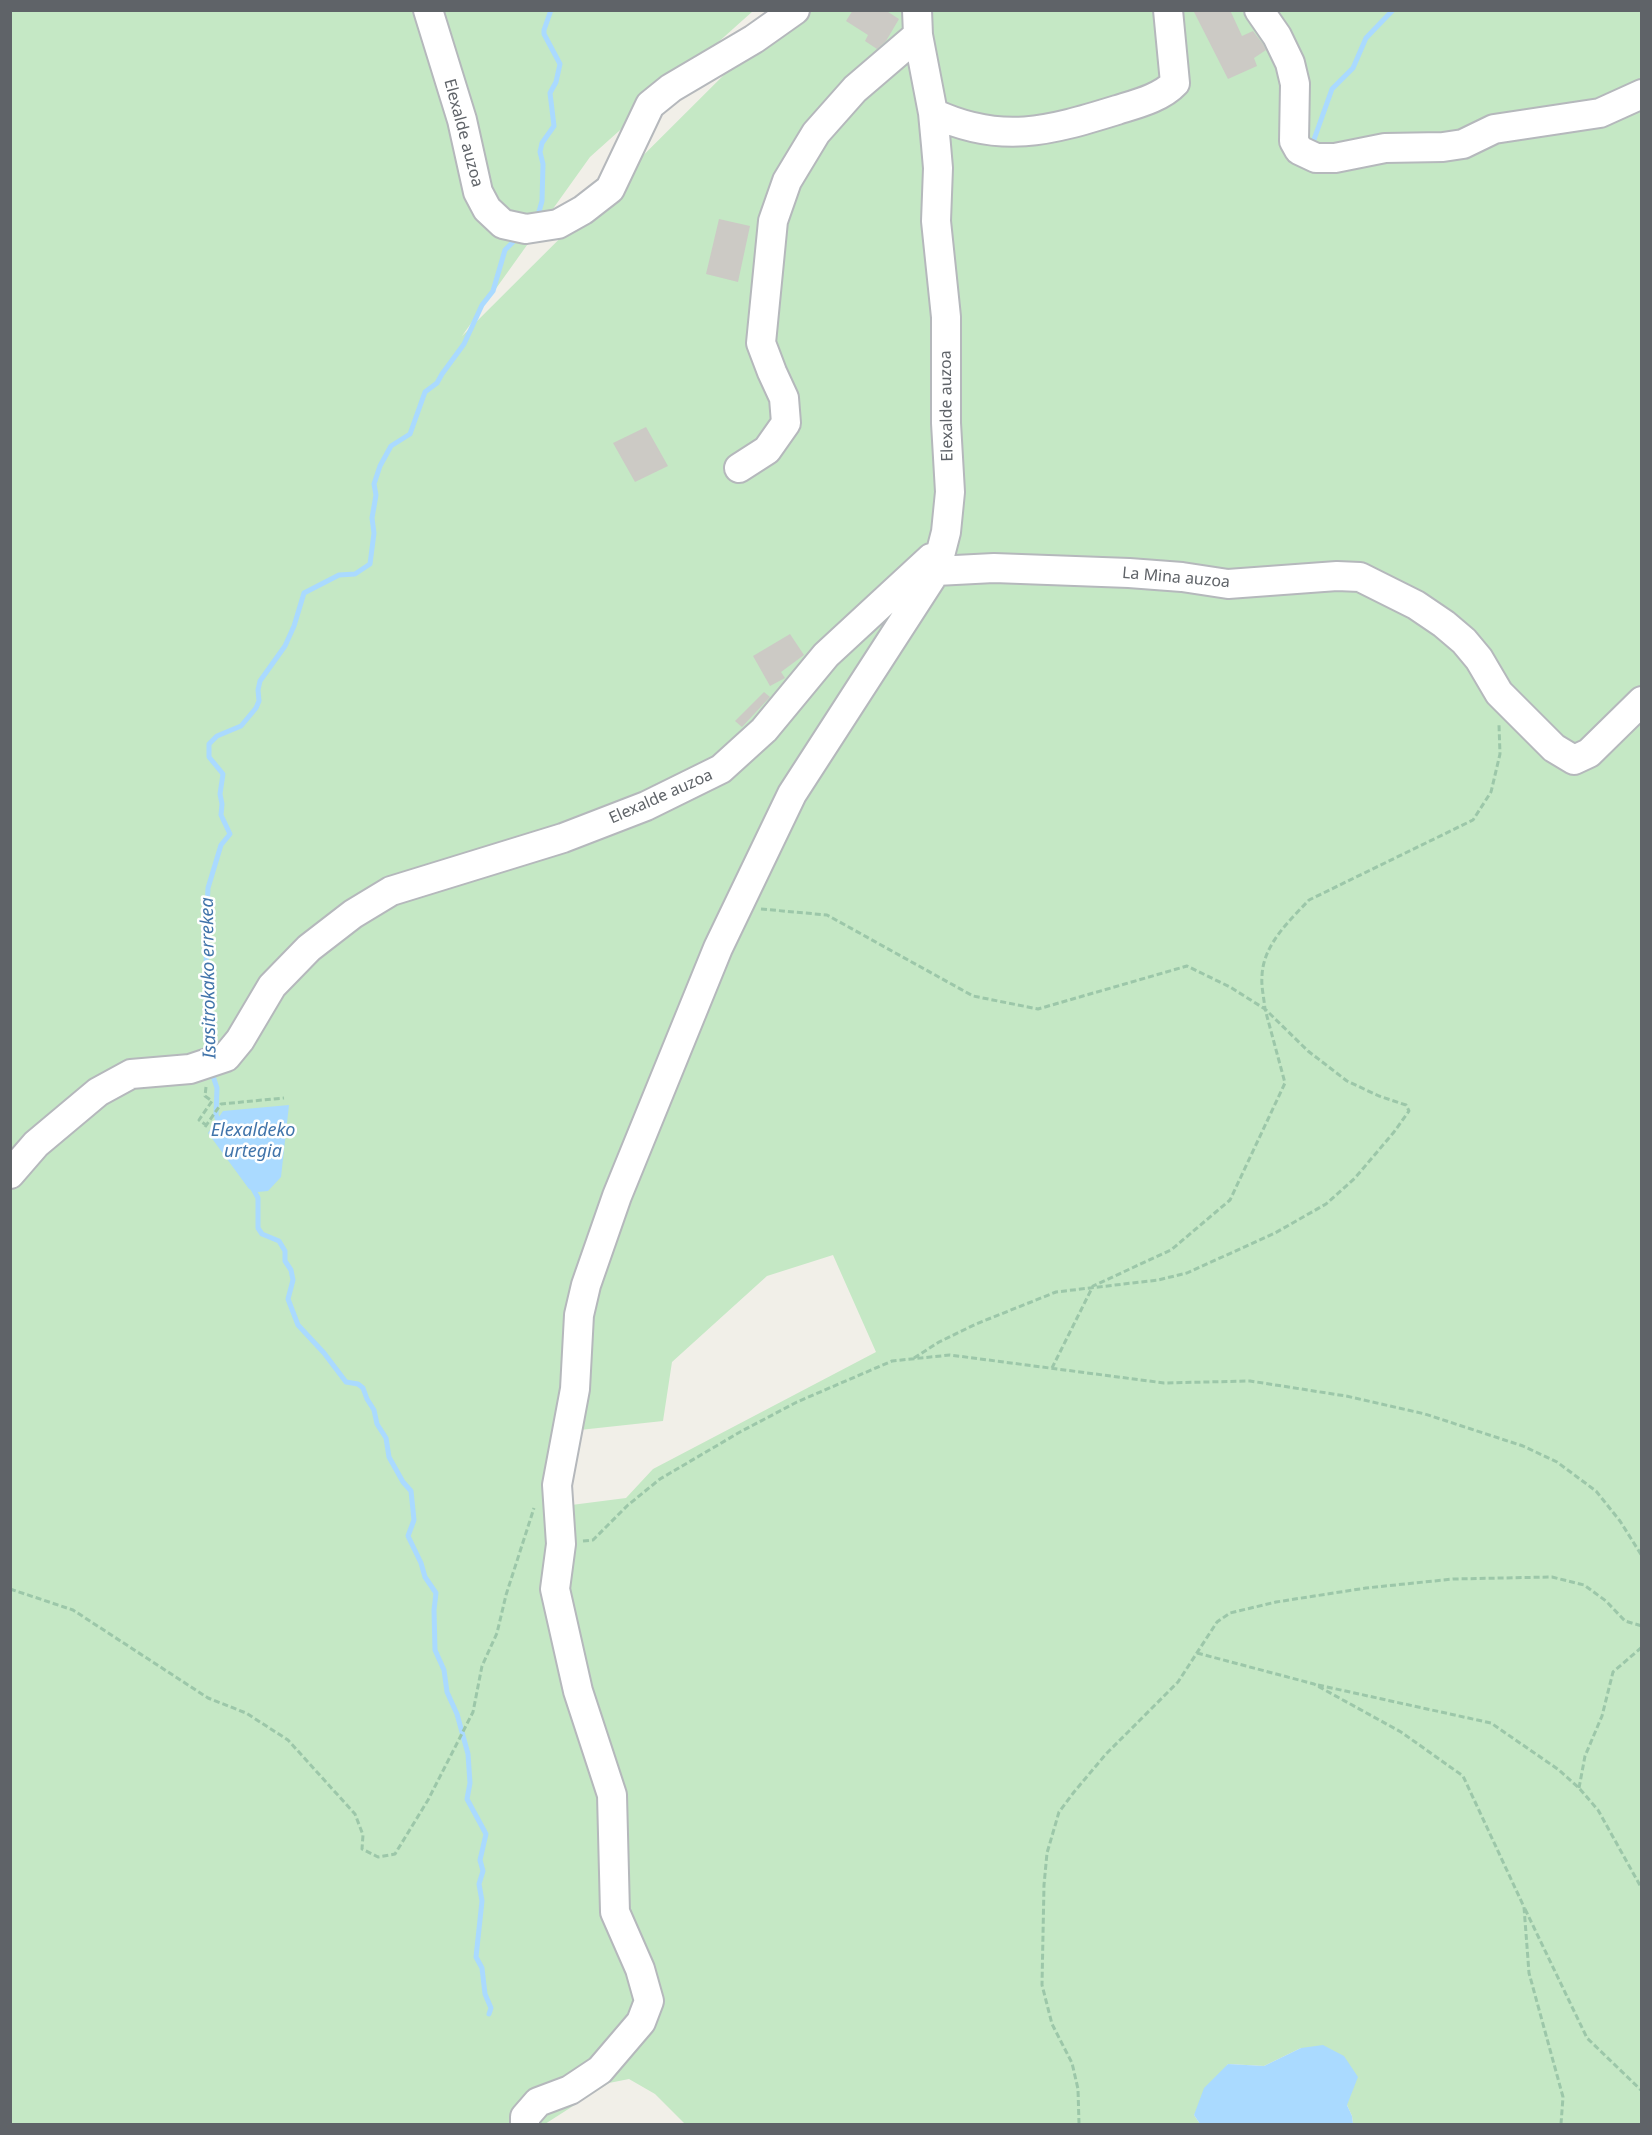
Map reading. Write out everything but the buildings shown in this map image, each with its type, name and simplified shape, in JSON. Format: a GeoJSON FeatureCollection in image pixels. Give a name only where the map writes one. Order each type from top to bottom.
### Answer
{"type":"FeatureCollection","features":[{"type":"Feature","properties":{"kind":"street","name":"Elexalde auzoa"},"geometry":{"type":"LineString","coordinates":[[428,10],[462,120],[478,192],[487,209],[502,224],[526,230],[558,224],[583,210],[610,189],[650,105],[671,88],[754,39],[795,10]]}},
{"type":"Feature","properties":{"kind":"street"},"geometry":{"type":"LineString","coordinates":[[933,113],[953,123],[1023,133],[1064,127],[1141,103],[1175,83],[1168,10]]}},
{"type":"Feature","properties":{"kind":"street"},"geometry":{"type":"LineString","coordinates":[[1259,10],[1277,36],[1290,63],[1295,84],[1294,141],[1299,150],[1316,158],[1335,158],[1385,148],[1443,147],[1463,144],[1494,129],[1600,113],[1641,94]]}},
{"type":"Feature","properties":{"kind":"street","name":"Elexalde auzoa"},"geometry":{"type":"LineString","coordinates":[[10,1174],[36,1144],[98,1092],[132,1074],[190,1069],[226,1057],[240,1040],[272,986],[309,948],[353,914],[391,891],[563,838],[646,806],[721,769],[764,730],[826,655],[938,561],[946,532],[950,492],[946,423],[946,316],[936,221],[938,168],[933,113],[917,23]]}},
{"type":"Feature","properties":{"kind":"street","name":"Elexalde auzoa"},"geometry":{"type":"LineString","coordinates":[[739,468],[767,450],[786,423],[784,398],[761,343],[773,221],[786,181],[816,133],[917,23]]}},
{"type":"Feature","properties":{"kind":"street"},"geometry":{"type":"LineString","coordinates":[[525,2124],[525,2117],[538,2102],[570,2090],[600,2070],[641,2022],[649,2001],[640,1970],[615,1912],[612,1795],[578,1691],[555,1589],[561,1544],[557,1485],[575,1389],[579,1315],[586,1285],[630,1164],[718,948],[792,794],[938,561]]}},
{"type":"Feature","properties":{"kind":"street","name":"La Mina auzoa"},"geometry":{"type":"LineString","coordinates":[[938,561],[994,568],[1182,577],[1228,584],[1337,576],[1360,577],[1416,605],[1464,641],[1479,659],[1499,693],[1554,748],[1574,760],[1589,753],[1641,701]]}},
{"type":"Feature","properties":{"kind":"path"},"geometry":{"type":"LineString","coordinates":[[1052,1368],[1093,1286],[1171,1250],[1230,1200],[1285,1083],[1264,1009],[1262,975],[1267,951],[1293,916],[1309,900],[1473,820],[1491,792],[1500,754],[1499,693]]}},
{"type":"Feature","properties":{"kind":"path"},"geometry":{"type":"LineString","coordinates":[[738,906],[827,915],[973,996],[1038,1009],[1186,966],[1230,987],[1264,1009],[1308,1051],[1347,1081],[1379,1096],[1406,1105],[1409,1111],[1356,1178],[1326,1204],[1275,1233],[1187,1274],[1158,1280],[1056,1292],[939,1342],[914,1358]]}},
{"type":"Feature","properties":{"kind":"path"},"geometry":{"type":"LineString","coordinates":[[205,1096],[212,1101],[199,1120],[206,1126],[221,1104],[284,1098]]}},
{"type":"Feature","properties":{"kind":"path"},"geometry":{"type":"LineString","coordinates":[[561,1544],[593,1540],[628,1505],[660,1479],[797,1402],[892,1361],[950,1355],[1164,1383],[1250,1381],[1346,1396],[1425,1414],[1523,1446],[1557,1462],[1596,1491],[1620,1521],[1641,1556]]}},
{"type":"Feature","properties":{"kind":"path"},"geometry":{"type":"LineString","coordinates":[[10,1588],[73,1610],[208,1698],[246,1713],[288,1740],[355,1814],[363,1834],[362,1849],[378,1857],[395,1854],[428,1800],[473,1712],[482,1666],[497,1633],[506,1595],[535,1504]]}},
{"type":"Feature","properties":{"kind":"path"},"geometry":{"type":"LineString","coordinates":[[1079,2124],[1078,2089],[1072,2063],[1052,2024],[1042,1985],[1047,1853],[1059,1812],[1106,1755],[1178,1682],[1217,1622],[1230,1613],[1276,1602],[1366,1588],[1453,1578],[1552,1578],[1584,1585],[1606,1601],[1625,1621],[1641,1626]]}},
{"type":"Feature","properties":{"kind":"path"},"geometry":{"type":"LineString","coordinates":[[1579,1788],[1585,1756],[1602,1716],[1613,1672],[1641,1647]]}},
{"type":"Feature","properties":{"kind":"path"},"geometry":{"type":"LineString","coordinates":[[1197,1653],[1314,1684],[1491,1723],[1559,1770],[1579,1788],[1598,1810],[1641,1889]]}},
{"type":"Feature","properties":{"kind":"path"},"geometry":{"type":"LineString","coordinates":[[1314,1684],[1401,1732],[1462,1776],[1587,2038],[1641,2091]]}},
{"type":"Feature","properties":{"kind":"path"},"geometry":{"type":"LineString","coordinates":[[1524,1907],[1529,1973],[1563,2097],[1561,2124]]}},
{"type":"Feature","properties":{"kind":"green space"},"geometry":{"type":"Polygon","coordinates":[[[11,11],[753,11],[590,157],[462,336],[788,11],[1641,11],[1641,2124],[1353,2124],[1347,2105],[1301,2048],[1264,2066],[1228,2064],[1194,2115],[1200,2124],[685,2124],[655,2094],[629,2079],[609,2083],[545,2124],[11,2124],[11,11]],[[833,1255],[767,1276],[672,1362],[663,1421],[561,1432],[548,1508],[626,1498],[653,1469],[876,1352],[833,1255]]]}},
{"type":"Feature","properties":{"kind":"water","name":"Elexaldeko urtegia"},"geometry":{"type":"Polygon","coordinates":[[[289,1105],[281,1177],[268,1191],[258,1192],[249,1189],[208,1133],[223,1111],[289,1105]]]}},
{"type":"Feature","properties":{"kind":"water"},"geometry":{"type":"Polygon","coordinates":[[[1323,2045],[1344,2056],[1358,2077],[1347,2105],[1353,2124],[1200,2124],[1194,2115],[1204,2088],[1228,2064],[1264,2066],[1301,2048],[1323,2045]]]}},
{"type":"Feature","properties":{"kind":"waterway","name":"Isasitrokako errekea"},"geometry":{"type":"LineString","coordinates":[[537,219],[542,201],[543,164],[540,152],[542,143],[554,126],[550,93],[556,82],[560,64],[544,34],[551,10]]}},
{"type":"Feature","properties":{"kind":"waterway"},"geometry":{"type":"LineString","coordinates":[[1312,145],[1332,89],[1353,68],[1366,38],[1393,10]]}},
{"type":"Feature","properties":{"kind":"waterway","name":"Isasitrokako errekea"},"geometry":{"type":"LineString","coordinates":[[207,1055],[208,888],[221,845],[230,834],[221,815],[220,794],[223,774],[209,757],[209,744],[217,736],[241,726],[256,708],[259,701],[260,681],[285,646],[304,593],[339,575],[355,574],[370,564],[374,533],[372,518],[376,495],[374,484],[380,466],[391,446],[410,434],[425,392],[437,383],[464,344],[482,305],[493,291],[505,250],[515,240]]}},
{"type":"Feature","properties":{"kind":"waterway","name":"Isasitrokako errekea"},"geometry":{"type":"LineString","coordinates":[[211,1070],[217,1088],[216,1115],[220,1125]]}},
{"type":"Feature","properties":{"kind":"waterway","name":"Isasitrokako errekea"},"geometry":{"type":"LineString","coordinates":[[251,1185],[258,1198],[258,1228],[262,1234],[279,1241],[285,1251],[285,1261],[291,1270],[293,1280],[288,1299],[298,1325],[324,1353],[346,1382],[358,1384],[363,1388],[374,1410],[377,1424],[386,1438],[389,1457],[403,1482],[411,1491],[414,1520],[408,1536],[425,1577],[436,1593],[435,1650],[444,1670],[447,1692],[457,1714],[468,1754],[470,1783],[467,1799],[486,1834],[480,1860],[483,1871],[479,1884],[482,1901],[476,1957],[482,1968],[485,1994],[491,2008],[489,2014]]}}]}
